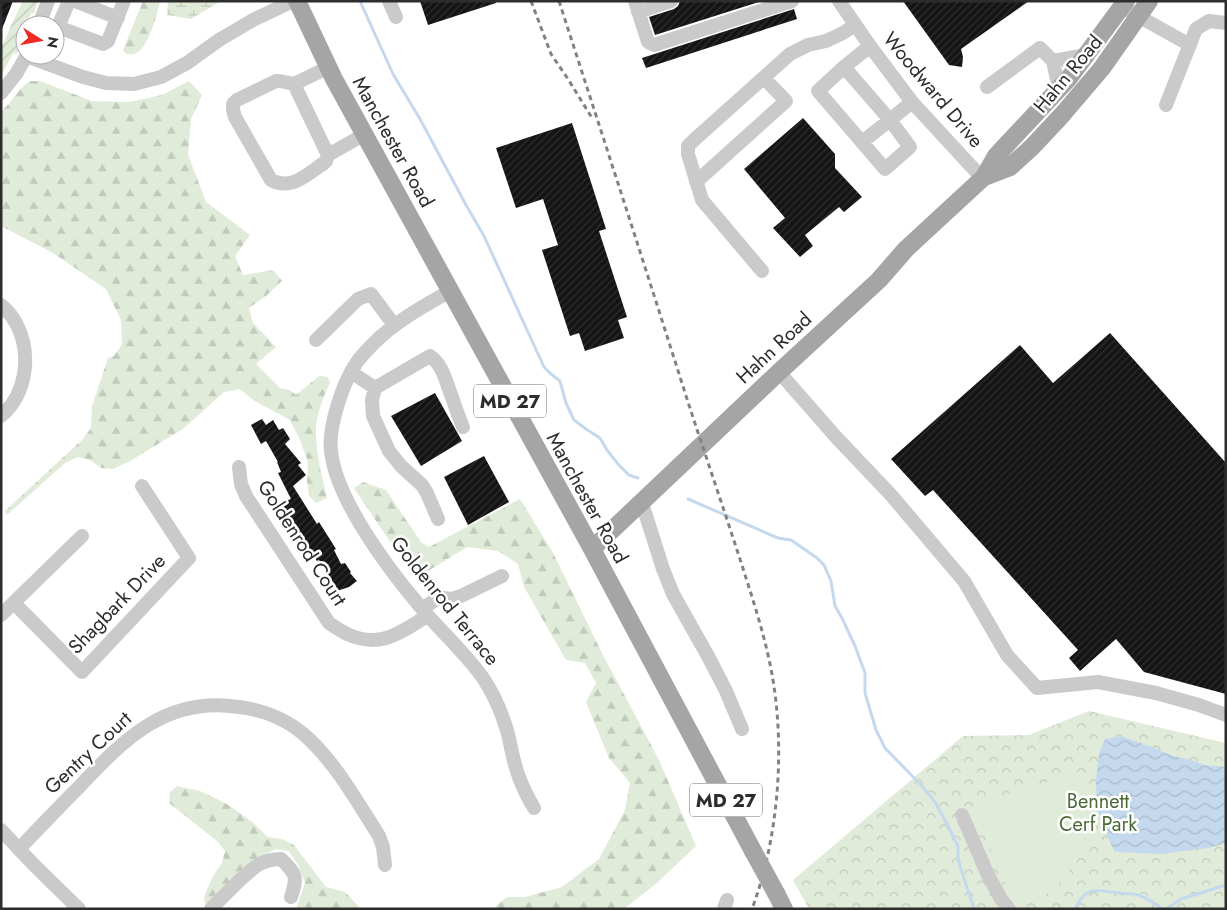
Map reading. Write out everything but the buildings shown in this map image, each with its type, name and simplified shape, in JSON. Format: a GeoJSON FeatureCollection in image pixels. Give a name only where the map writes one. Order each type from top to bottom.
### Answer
{"type":"FeatureCollection","features":[{"type":"Feature","properties":{"kind":"main road","name":"Manchester Road"},"geometry":{"type":"LineString","coordinates":[[295,1],[450,291],[592,549],[784,909]]}},
{"type":"Feature","properties":{"kind":"main road","name":"Hahn Road"},"geometry":{"type":"LineString","coordinates":[[982,178],[1010,167],[1032,147],[1102,68],[1149,1]]}},
{"type":"Feature","properties":{"kind":"main road","name":"Hahn Road"},"geometry":{"type":"LineString","coordinates":[[592,549],[878,280],[906,249],[982,178],[996,156],[1069,78],[1124,4]]}},
{"type":"Feature","properties":{"kind":"street"},"geometry":{"type":"LineString","coordinates":[[43,15],[48,1]]}},
{"type":"Feature","properties":{"kind":"street"},"geometry":{"type":"LineString","coordinates":[[69,1],[58,27],[100,44],[105,44],[108,41],[124,1]]}},
{"type":"Feature","properties":{"kind":"street"},"geometry":{"type":"LineString","coordinates":[[75,1],[118,18]]}},
{"type":"Feature","properties":{"kind":"street"},"geometry":{"type":"LineString","coordinates":[[50,65],[106,83],[134,84],[161,77],[187,63],[232,32],[295,1]]}},
{"type":"Feature","properties":{"kind":"street"},"geometry":{"type":"LineString","coordinates":[[389,1],[396,17]]}},
{"type":"Feature","properties":{"kind":"street"},"geometry":{"type":"LineString","coordinates":[[671,1],[637,7],[648,42],[654,45],[792,1]]}},
{"type":"Feature","properties":{"kind":"street","name":"Woodward Drive"},"geometry":{"type":"LineString","coordinates":[[839,1],[912,102],[982,178]]}},
{"type":"Feature","properties":{"kind":"street"},"geometry":{"type":"LineString","coordinates":[[1124,4],[1138,17],[1190,45]]}},
{"type":"Feature","properties":{"kind":"street"},"geometry":{"type":"LineString","coordinates":[[1166,105],[1196,29],[1209,21],[1226,23]]}},
{"type":"Feature","properties":{"kind":"street"},"geometry":{"type":"LineString","coordinates":[[762,271],[702,200],[688,154],[688,146],[790,54],[808,44],[826,41],[856,25]]}},
{"type":"Feature","properties":{"kind":"street"},"geometry":{"type":"LineString","coordinates":[[844,67],[910,146],[885,169],[818,91],[844,67],[870,46]]}},
{"type":"Feature","properties":{"kind":"street"},"geometry":{"type":"LineString","coordinates":[[987,88],[1040,48],[1053,61],[1059,89]]}},
{"type":"Feature","properties":{"kind":"street"},"geometry":{"type":"LineString","coordinates":[[1053,61],[1086,55]]}},
{"type":"Feature","properties":{"kind":"street"},"geometry":{"type":"LineString","coordinates":[[1,93],[21,65]]}},
{"type":"Feature","properties":{"kind":"street"},"geometry":{"type":"LineString","coordinates":[[329,67],[294,84],[276,82],[237,100],[233,104],[235,116],[271,180],[286,184],[297,181],[324,163],[328,155],[365,134]]}},
{"type":"Feature","properties":{"kind":"street"},"geometry":{"type":"LineString","coordinates":[[696,182],[786,101],[764,78]]}},
{"type":"Feature","properties":{"kind":"street"},"geometry":{"type":"LineString","coordinates":[[294,84],[328,155]]}},
{"type":"Feature","properties":{"kind":"street"},"geometry":{"type":"LineString","coordinates":[[862,142],[912,102]]}},
{"type":"Feature","properties":{"kind":"street","name":"Goldenrod Terrace"},"geometry":{"type":"LineString","coordinates":[[450,291],[394,325],[357,361],[347,378],[340,397],[331,431],[330,449],[340,484],[354,513],[374,546],[402,585],[424,612],[453,641],[490,689],[507,730],[519,778],[534,808]]}},
{"type":"Feature","properties":{"kind":"street"},"geometry":{"type":"LineString","coordinates":[[316,340],[358,299],[371,294],[394,325]]}},
{"type":"Feature","properties":{"kind":"street"},"geometry":{"type":"LineString","coordinates":[[1,305],[15,321],[23,343],[25,358],[24,376],[20,391],[13,403],[1,416]]}},
{"type":"Feature","properties":{"kind":"street"},"geometry":{"type":"LineString","coordinates":[[438,519],[422,485],[401,466],[389,451],[373,416],[372,400],[375,388],[430,356],[436,360],[444,374],[464,426]]}},
{"type":"Feature","properties":{"kind":"street"},"geometry":{"type":"LineString","coordinates":[[351,372],[375,388]]}},
{"type":"Feature","properties":{"kind":"street"},"geometry":{"type":"LineString","coordinates":[[779,372],[891,494],[964,581],[1007,654],[1037,688],[1098,682],[1156,693],[1226,715]]}},
{"type":"Feature","properties":{"kind":"street","name":"Goldenrod Court"},"geometry":{"type":"LineString","coordinates":[[239,467],[241,484],[246,496],[330,623],[347,634],[364,640],[380,640],[402,632],[435,600],[443,598],[452,599],[461,596],[502,576]]}},
{"type":"Feature","properties":{"kind":"street","name":"Shagbark Drive"},"geometry":{"type":"LineString","coordinates":[[14,603],[82,672],[189,558],[142,486]]}},
{"type":"Feature","properties":{"kind":"street"},"geometry":{"type":"LineString","coordinates":[[642,503],[660,562],[673,594],[726,691],[742,729]]}},
{"type":"Feature","properties":{"kind":"street"},"geometry":{"type":"LineString","coordinates":[[1,615],[82,536]]}},
{"type":"Feature","properties":{"kind":"street","name":"Gentry Court"},"geometry":{"type":"LineString","coordinates":[[19,849],[95,769],[126,740],[146,725],[187,708],[206,705],[229,705],[248,708],[281,719],[295,727],[310,740],[336,770],[378,836],[383,847],[386,864]]}},
{"type":"Feature","properties":{"kind":"street"},"geometry":{"type":"LineString","coordinates":[[962,815],[987,873],[1001,899],[1009,909]]}},
{"type":"Feature","properties":{"kind":"street"},"geometry":{"type":"LineString","coordinates":[[1,830],[79,909]]}},
{"type":"Feature","properties":{"kind":"street"},"geometry":{"type":"LineString","coordinates":[[211,909],[258,865],[272,859],[281,859],[293,871],[296,883],[291,897]]}},
{"type":"Feature","properties":{"kind":"green space"},"geometry":{"type":"Polygon","coordinates":[[[24,1],[38,1],[34,13],[30,15],[16,15],[24,1]]]}},
{"type":"Feature","properties":{"kind":"green space"},"geometry":{"type":"Polygon","coordinates":[[[143,1],[160,1],[154,23],[144,46],[133,54],[126,54],[123,50],[143,1]]]}},
{"type":"Feature","properties":{"kind":"green space"},"geometry":{"type":"Polygon","coordinates":[[[168,1],[221,1],[191,19],[167,15],[168,1]]]}},
{"type":"Feature","properties":{"kind":"green space"},"geometry":{"type":"Polygon","coordinates":[[[15,17],[15,54],[1,75],[1,46],[15,17]]]}},
{"type":"Feature","properties":{"kind":"green space"},"geometry":{"type":"Polygon","coordinates":[[[30,81],[40,81],[92,101],[130,102],[162,95],[189,81],[202,95],[191,119],[188,155],[206,202],[250,235],[235,256],[243,275],[273,270],[282,281],[249,308],[253,323],[276,347],[256,364],[280,388],[290,390],[296,395],[319,376],[328,377],[330,383],[320,407],[316,427],[318,457],[327,498],[316,503],[309,496],[307,481],[308,462],[290,420],[253,400],[240,389],[224,392],[183,429],[113,469],[101,468],[90,460],[78,457],[65,463],[7,515],[5,511],[82,440],[91,428],[92,406],[108,358],[114,356],[122,344],[121,320],[106,289],[53,253],[1,226],[1,111],[30,81]]]}},
{"type":"Feature","properties":{"kind":"green space"},"geometry":{"type":"Polygon","coordinates":[[[363,482],[386,490],[421,542],[429,547],[520,499],[552,551],[603,655],[659,760],[696,846],[657,883],[625,908],[495,909],[507,897],[525,897],[562,887],[599,859],[625,810],[630,783],[609,758],[586,702],[596,683],[585,663],[566,660],[524,587],[518,564],[498,551],[467,547],[417,578],[405,564],[354,488],[363,482]]]}},
{"type":"Feature","properties":{"kind":"green space","name":"Bennett Cerf Park"},"geometry":{"type":"Polygon","coordinates":[[[1089,711],[1226,743],[1226,909],[809,909],[793,880],[963,736],[1029,735],[1089,711]]]}},
{"type":"Feature","properties":{"kind":"green space"},"geometry":{"type":"Polygon","coordinates":[[[1080,772],[1089,805],[1089,819],[1087,833],[1077,859],[1060,882],[1049,892],[1016,909],[975,813],[981,803],[1080,772]]]}},
{"type":"Feature","properties":{"kind":"green space"},"geometry":{"type":"Polygon","coordinates":[[[177,786],[200,791],[227,804],[251,821],[268,837],[282,839],[294,845],[326,887],[345,892],[361,909],[296,909],[305,883],[298,865],[289,851],[276,849],[264,855],[213,901],[205,904],[204,897],[213,876],[222,863],[225,851],[217,841],[169,803],[170,792],[177,786]]]}},
{"type":"Feature","properties":{"kind":"water"},"geometry":{"type":"Polygon","coordinates":[[[1121,736],[1173,756],[1204,765],[1226,767],[1226,843],[1208,848],[1160,854],[1118,852],[1113,849],[1097,809],[1096,780],[1099,754],[1105,739],[1121,736]]]}},
{"type":"Feature","properties":{"kind":"waterway"},"geometry":{"type":"LineString","coordinates":[[360,1],[393,74],[420,119],[484,236],[544,367],[560,381],[566,403],[574,420],[600,438],[618,464],[629,475],[638,478]]}},
{"type":"Feature","properties":{"kind":"waterway"},"geometry":{"type":"LineString","coordinates":[[688,499],[778,538],[791,540],[824,565],[831,581],[835,606],[855,646],[865,673],[865,693],[876,730],[885,748],[921,785],[935,802],[946,822],[958,846],[958,860],[974,909]]}},
{"type":"Feature","properties":{"kind":"waterway"},"geometry":{"type":"LineString","coordinates":[[1166,909],[1181,899],[1226,885]]}},
{"type":"Feature","properties":{"kind":"waterway"},"geometry":{"type":"LineString","coordinates":[[1075,909],[1084,896],[1097,890],[1138,895],[1162,909]]}},
{"type":"Feature","properties":{"kind":"railway"},"geometry":{"type":"LineString","coordinates":[[531,1],[551,54],[592,118]]}},
{"type":"Feature","properties":{"kind":"railway"},"geometry":{"type":"LineString","coordinates":[[559,1],[749,587],[770,664],[777,708],[777,796],[768,854],[752,909]]}}]}
